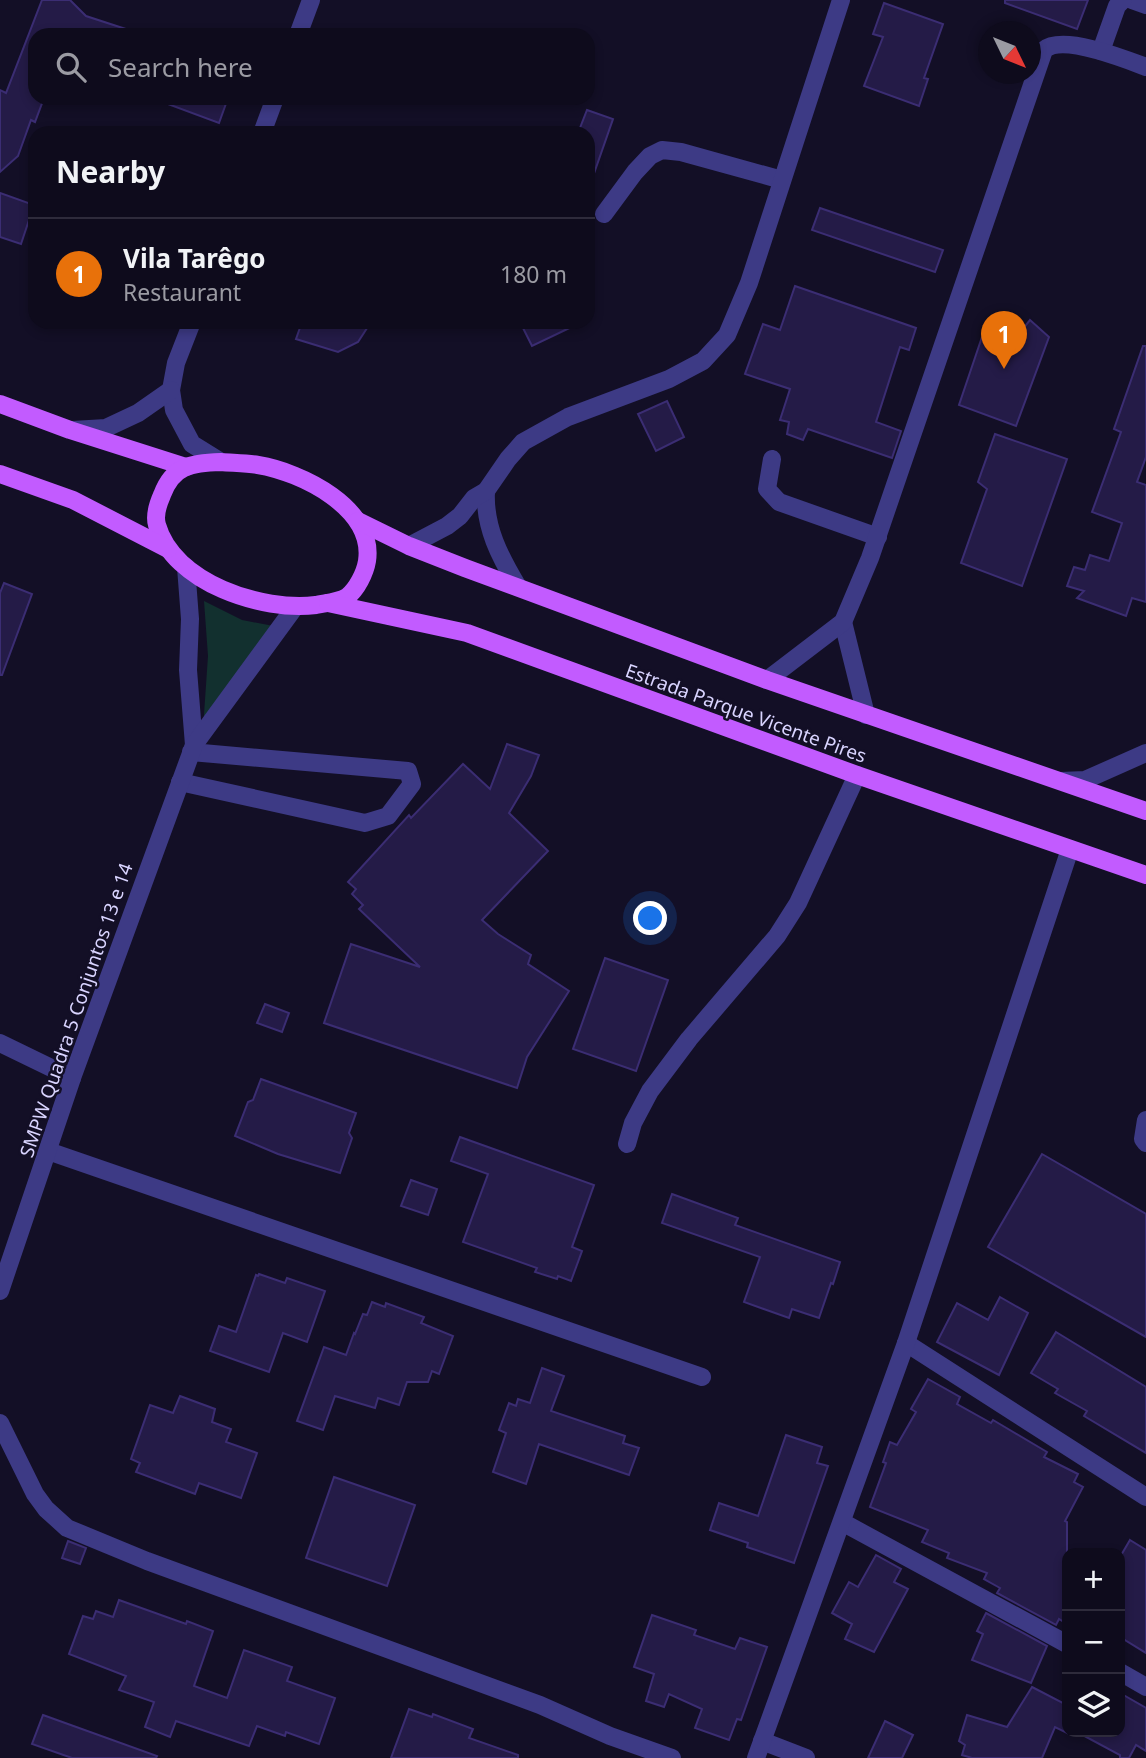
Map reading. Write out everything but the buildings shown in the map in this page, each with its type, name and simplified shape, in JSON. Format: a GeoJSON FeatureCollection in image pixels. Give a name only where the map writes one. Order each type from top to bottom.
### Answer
{"type":"FeatureCollection","features":[{"type":"Feature","properties":{"kind":"main road"},"geometry":{"type":"LineString","coordinates":[[0,404],[70,430],[186,467]]}},
{"type":"Feature","properties":{"kind":"main road"},"geometry":{"type":"LineString","coordinates":[[0,474],[73,500],[168,549],[186,567],[244,598],[295,607],[328,603],[346,597],[356,587],[366,568],[369,549],[351,511],[299,477],[259,465],[221,462],[200,463],[175,472],[164,489],[157,509],[156,524],[168,549]]}},
{"type":"Feature","properties":{"kind":"main road","name":"Estrada Parque Vicente Pires"},"geometry":{"type":"LineString","coordinates":[[358,521],[409,546],[766,680],[1146,811]]}},
{"type":"Feature","properties":{"kind":"main road","name":"Estrada Parque Vicente Pires"},"geometry":{"type":"LineString","coordinates":[[328,603],[467,633],[857,775],[1146,875]]}},
{"type":"Feature","properties":{"kind":"street"},"geometry":{"type":"LineString","coordinates":[[301,28],[311,0]]}},
{"type":"Feature","properties":{"kind":"street"},"geometry":{"type":"LineString","coordinates":[[409,546],[460,516],[474,498],[486,491],[523,442],[568,417],[669,379],[703,361],[718,347],[739,309],[841,0]]}},
{"type":"Feature","properties":{"kind":"street"},"geometry":{"type":"LineString","coordinates":[[1101,51],[1117,6],[1123,0]]}},
{"type":"Feature","properties":{"kind":"street"},"geometry":{"type":"LineString","coordinates":[[1132,0],[1146,5]]}},
{"type":"Feature","properties":{"kind":"street"},"geometry":{"type":"LineString","coordinates":[[766,680],[843,622],[878,537],[1044,50],[1050,44],[1058,44],[1101,51],[1146,66]]}},
{"type":"Feature","properties":{"kind":"street"},"geometry":{"type":"LineString","coordinates":[[265,126],[272,105]]}},
{"type":"Feature","properties":{"kind":"street"},"geometry":{"type":"LineString","coordinates":[[604,214],[635,172],[650,156],[662,150],[681,152],[782,180]]}},
{"type":"Feature","properties":{"kind":"street"},"geometry":{"type":"LineString","coordinates":[[189,329],[176,363],[171,390],[174,410],[192,444],[221,462]]}},
{"type":"Feature","properties":{"kind":"street"},"geometry":{"type":"LineString","coordinates":[[70,430],[106,428],[138,413],[171,390]]}},
{"type":"Feature","properties":{"kind":"street"},"geometry":{"type":"LineString","coordinates":[[772,459],[767,489],[779,502],[878,537]]}},
{"type":"Feature","properties":{"kind":"street"},"geometry":{"type":"LineString","coordinates":[[486,491],[489,526],[503,561],[518,587]]}},
{"type":"Feature","properties":{"kind":"street","name":"SMPW Quadra 5 Conjuntos 13 e 14"},"geometry":{"type":"LineString","coordinates":[[186,567],[190,619],[188,670],[192,748]]}},
{"type":"Feature","properties":{"kind":"street","name":"SMPW Quadra 5 Conjuntos 13 e 14"},"geometry":{"type":"LineString","coordinates":[[0,1291],[72,1078],[192,748],[295,607]]}},
{"type":"Feature","properties":{"kind":"street"},"geometry":{"type":"LineString","coordinates":[[843,622],[866,715]]}},
{"type":"Feature","properties":{"kind":"street"},"geometry":{"type":"LineString","coordinates":[[180,782],[365,823],[388,816],[412,784],[408,771],[192,748]]}},
{"type":"Feature","properties":{"kind":"street"},"geometry":{"type":"LineString","coordinates":[[1060,782],[1084,780],[1146,753]]}},
{"type":"Feature","properties":{"kind":"street"},"geometry":{"type":"LineString","coordinates":[[627,1144],[650,1091],[689,1039],[777,936],[798,903],[857,775]]}},
{"type":"Feature","properties":{"kind":"street"},"geometry":{"type":"LineString","coordinates":[[806,1758],[759,1750],[906,1343],[1070,849]]}},
{"type":"Feature","properties":{"kind":"street"},"geometry":{"type":"LineString","coordinates":[[0,1043],[72,1078]]}},
{"type":"Feature","properties":{"kind":"street"},"geometry":{"type":"LineString","coordinates":[[1146,1120],[1143,1139],[1146,1143]]}},
{"type":"Feature","properties":{"kind":"street"},"geometry":{"type":"LineString","coordinates":[[48,1151],[702,1377]]}},
{"type":"Feature","properties":{"kind":"street"},"geometry":{"type":"LineString","coordinates":[[906,1343],[1146,1497]]}},
{"type":"Feature","properties":{"kind":"street"},"geometry":{"type":"LineString","coordinates":[[0,1423],[36,1494],[46,1509],[67,1528],[147,1562],[527,1700],[610,1736],[672,1758]]}},
{"type":"Feature","properties":{"kind":"street"},"geometry":{"type":"LineString","coordinates":[[842,1521],[1062,1641]]}},
{"type":"Feature","properties":{"kind":"street"},"geometry":{"type":"LineString","coordinates":[[1124,1674],[1146,1686]]}},
{"type":"Feature","properties":{"kind":"green space"},"geometry":{"type":"Polygon","coordinates":[[[204,601],[242,620],[279,627],[203,729],[208,656],[204,601]]]}},
{"type":"Feature","properties":{"kind":"place","name":"Vila Tarêgo"},"geometry":{"type":"Point","coordinates":[1004,369]}}]}
